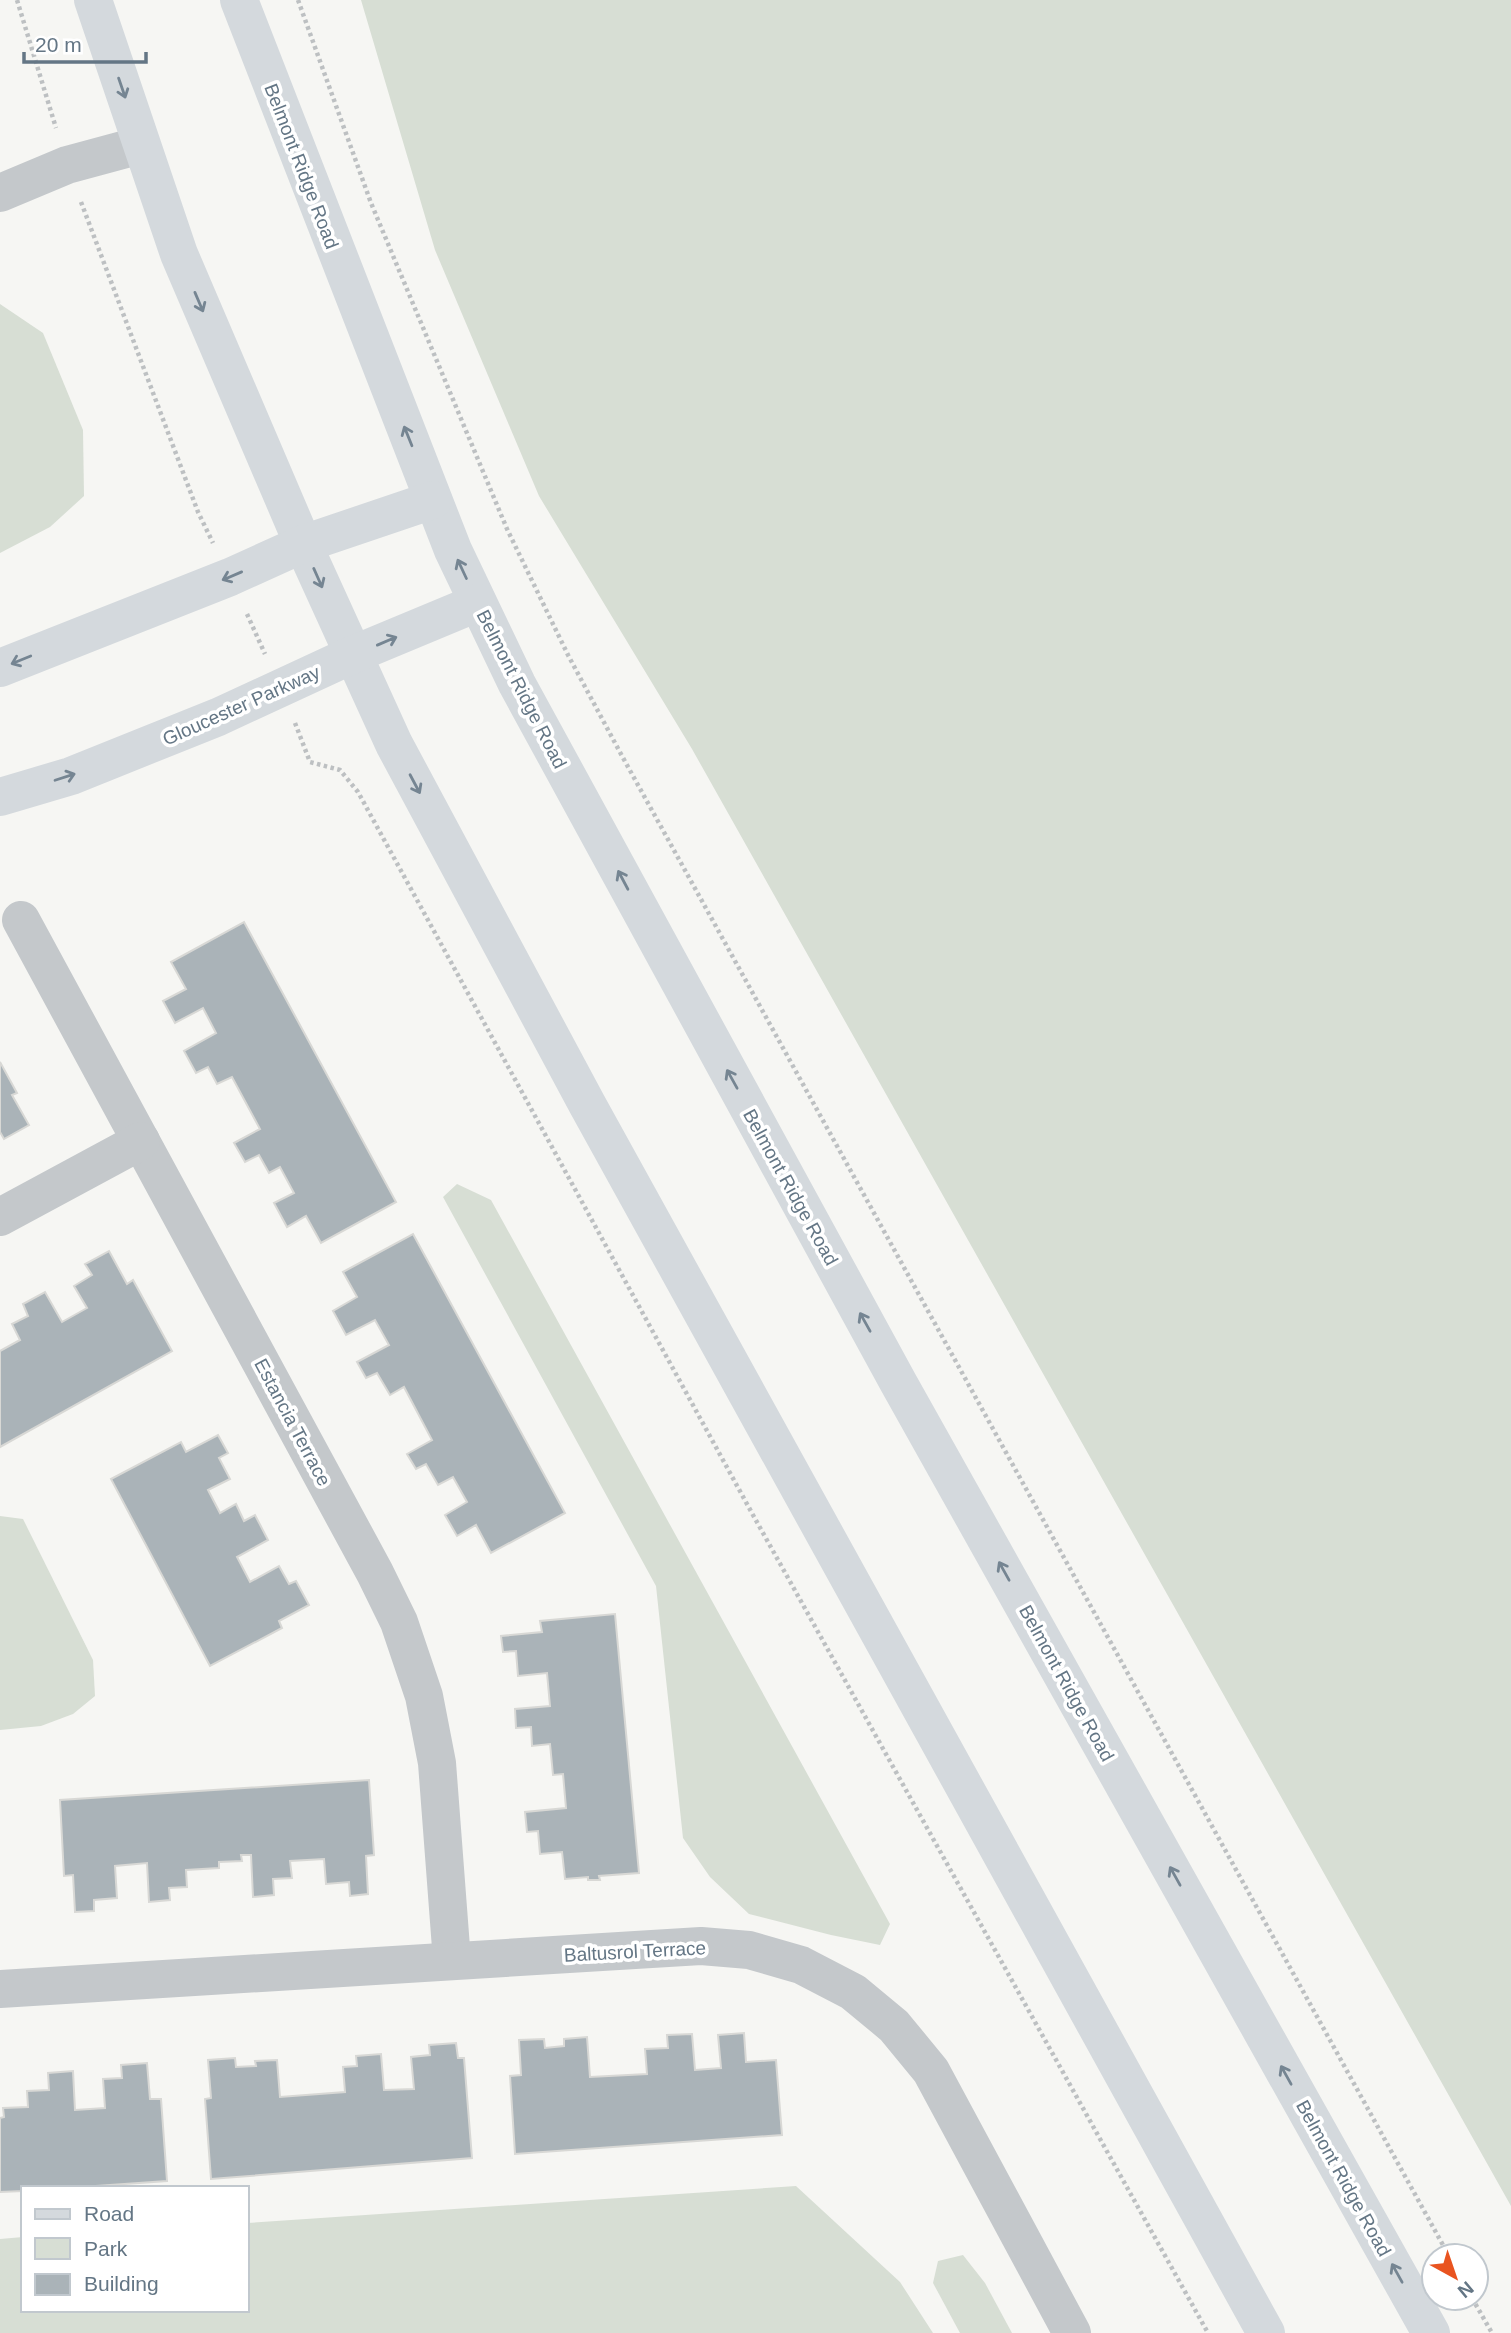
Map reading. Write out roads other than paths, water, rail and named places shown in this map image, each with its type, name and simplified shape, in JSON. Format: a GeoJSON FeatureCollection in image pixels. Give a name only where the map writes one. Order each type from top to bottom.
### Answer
{"type":"FeatureCollection","features":[{"type":"Feature","properties":{"kind":"main road"},"geometry":{"type":"LineString","coordinates":[[93,0],[179,254],[303,544],[394,744],[587,1104],[1266,2333]]}},
{"type":"Feature","properties":{"kind":"main road","name":"Belmont Ridge Road"},"geometry":{"type":"LineString","coordinates":[[239,0],[433,500],[477,603],[517,684],[891,1369],[1431,2333]]}},
{"type":"Feature","properties":{"kind":"main road"},"geometry":{"type":"LineString","coordinates":[[0,668],[229,577],[303,544],[433,500]]}},
{"type":"Feature","properties":{"kind":"main road","name":"Gloucester Parkway"},"geometry":{"type":"LineString","coordinates":[[0,797],[71,776],[218,717],[352,655],[477,603]]}},
{"type":"Feature","properties":{"kind":"street"},"geometry":{"type":"LineString","coordinates":[[0,193],[67,165],[141,145]]}},
{"type":"Feature","properties":{"kind":"street","name":"Estancia Terrace"},"geometry":{"type":"LineString","coordinates":[[21,920],[375,1573],[398,1622],[424,1696],[437,1763],[452,1961]]}},
{"type":"Feature","properties":{"kind":"street"},"geometry":{"type":"LineString","coordinates":[[0,1217],[141,1141]]}},
{"type":"Feature","properties":{"kind":"street","name":"Baltusrol Terrace"},"geometry":{"type":"LineString","coordinates":[[0,1989],[701,1946],[749,1950],[801,1965],[853,1992],[894,2026],[931,2071],[1072,2333]]}}]}
